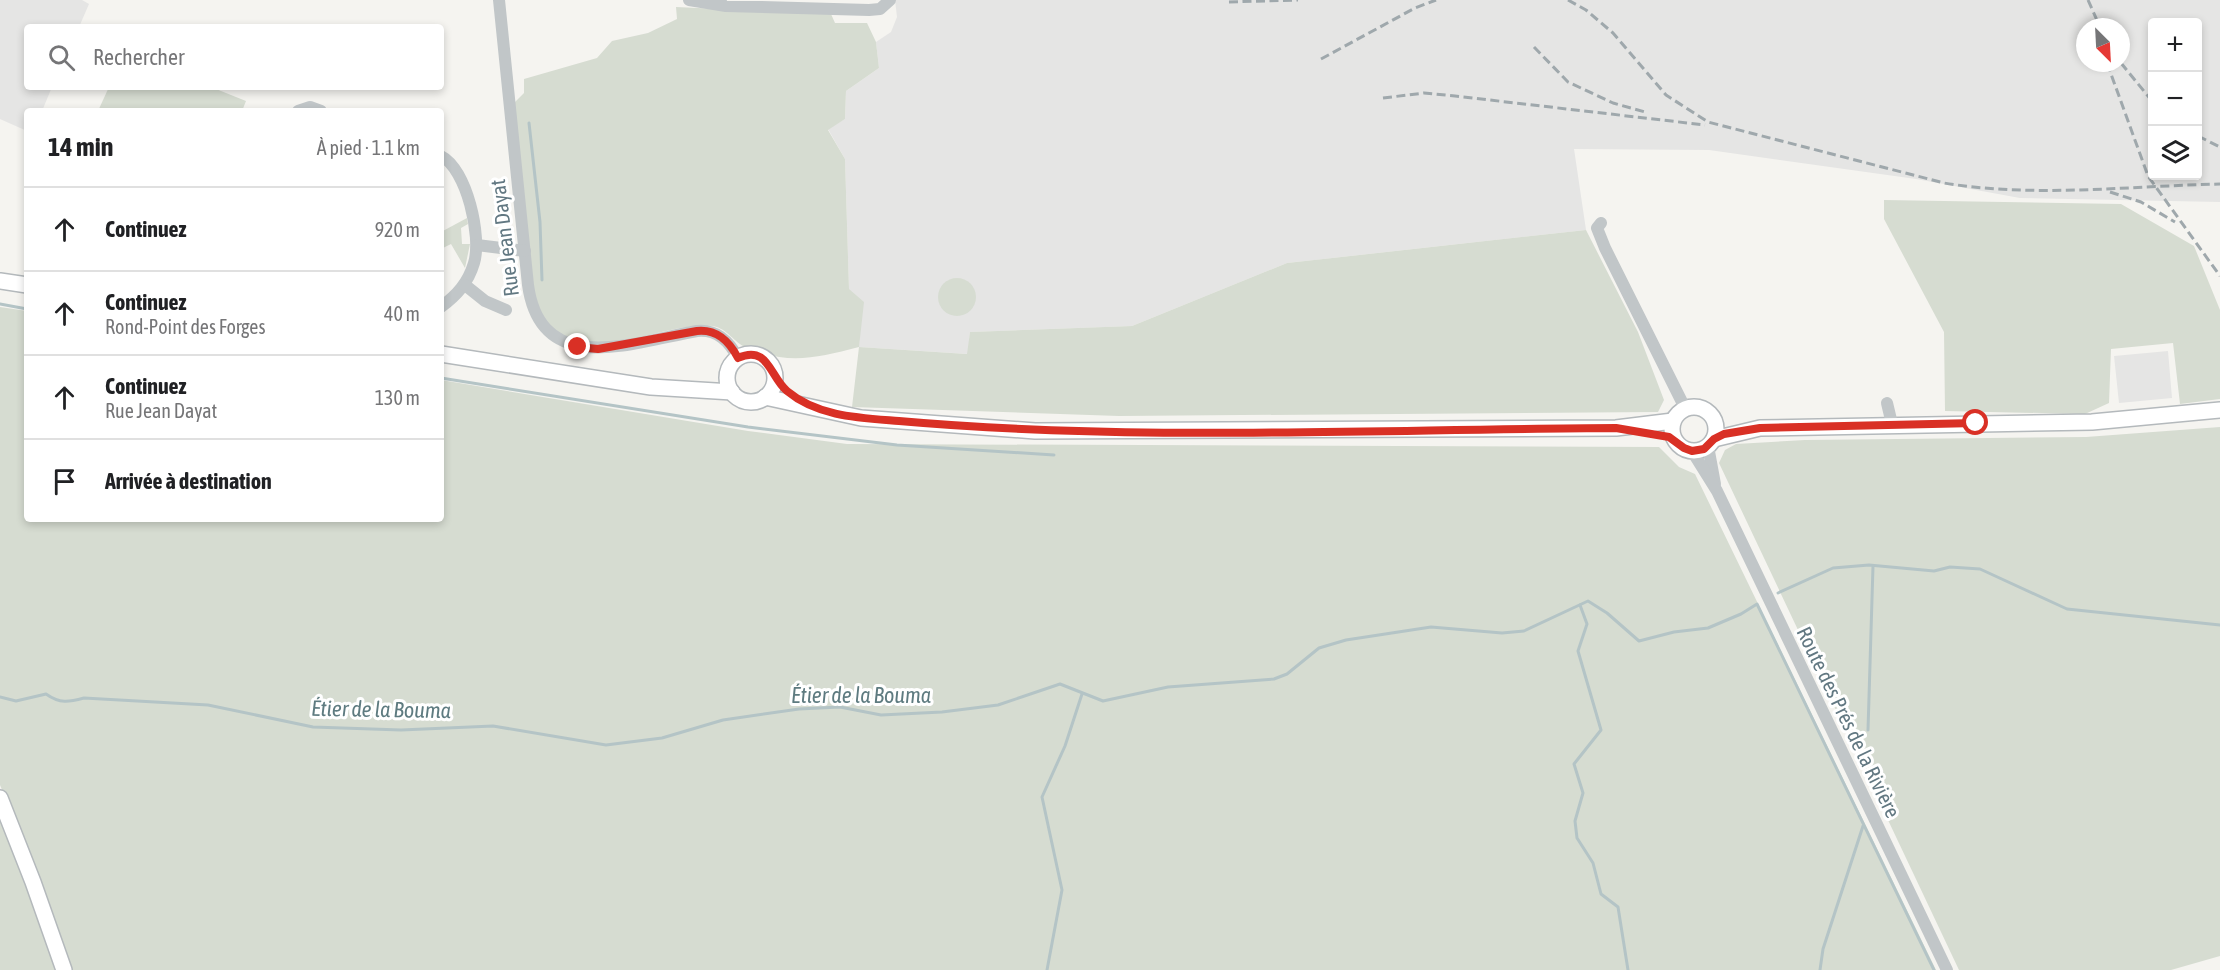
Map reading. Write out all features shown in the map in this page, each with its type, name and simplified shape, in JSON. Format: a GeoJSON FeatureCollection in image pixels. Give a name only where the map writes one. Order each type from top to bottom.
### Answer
{"type":"FeatureCollection","features":[{"type":"Feature","properties":{"kind":"main road"},"geometry":{"type":"LineString","coordinates":[[0,281],[24,285]]}},
{"type":"Feature","properties":{"kind":"main road"},"geometry":{"type":"LineString","coordinates":[[444,354],[622,383],[732,392],[747,401],[765,397],[861,418],[1035,431],[1616,428],[1673,421],[1685,408],[1701,407],[1713,417],[1760,428]]}},
{"type":"Feature","properties":{"kind":"main road"},"geometry":{"type":"LineString","coordinates":[[732,392],[728,383],[729,371],[738,358],[751,355],[762,357],[771,366],[775,377],[806,405]]}},
{"type":"Feature","properties":{"kind":"main road"},"geometry":{"type":"LineString","coordinates":[[690,388],[729,371]]}},
{"type":"Feature","properties":{"kind":"main road"},"geometry":{"type":"LineString","coordinates":[[765,397],[772,390],[775,377]]}},
{"type":"Feature","properties":{"kind":"main road"},"geometry":{"type":"LineString","coordinates":[[1616,428],[1675,439],[1684,448],[1692,451],[1711,442],[1760,428],[2092,422],[2220,410]]}},
{"type":"Feature","properties":{"kind":"main road"},"geometry":{"type":"LineString","coordinates":[[1711,442],[1716,428],[1713,417]]}},
{"type":"Feature","properties":{"kind":"main road"},"geometry":{"type":"LineString","coordinates":[[1673,421],[1675,439]]}},
{"type":"Feature","properties":{"kind":"main road"},"geometry":{"type":"LineString","coordinates":[[0,798],[62,964]]}},
{"type":"Feature","properties":{"kind":"street","name":"Rue Jean Dayat"},"geometry":{"type":"LineString","coordinates":[[499,0],[533,308],[545,327],[564,342],[578,347],[598,349],[703,330],[721,336],[738,358]]}},
{"type":"Feature","properties":{"kind":"street"},"geometry":{"type":"LineString","coordinates":[[689,0],[726,6],[875,10],[890,0]]}},
{"type":"Feature","properties":{"kind":"street"},"geometry":{"type":"LineString","coordinates":[[444,159],[451,165],[463,184],[470,205],[477,245],[475,261],[465,285],[444,304]]}},
{"type":"Feature","properties":{"kind":"street"},"geometry":{"type":"LineString","coordinates":[[1601,223],[1597,228],[1605,248],[1685,408]]}},
{"type":"Feature","properties":{"kind":"street"},"geometry":{"type":"LineString","coordinates":[[477,245],[525,251]]}},
{"type":"Feature","properties":{"kind":"street"},"geometry":{"type":"LineString","coordinates":[[465,285],[485,301],[507,310]]}},
{"type":"Feature","properties":{"kind":"street"},"geometry":{"type":"LineString","coordinates":[[1887,403],[1892,424]]}},
{"type":"Feature","properties":{"kind":"street","name":"Route des Prés de la Rivière"},"geometry":{"type":"LineString","coordinates":[[1711,442],[1717,491]]}},
{"type":"Feature","properties":{"kind":"street","name":"Route des Prés de la Rivière"},"geometry":{"type":"LineString","coordinates":[[1692,451],[1717,491],[1947,970]]}},
{"type":"Feature","properties":{"kind":"shaded area"},"geometry":{"type":"Polygon","coordinates":[[[0,0],[82,0],[89,4],[80,24],[24,24],[24,90],[51,90],[43,108],[24,108],[24,130],[0,119],[0,0]]]}},
{"type":"Feature","properties":{"kind":"shaded area"},"geometry":{"type":"Polygon","coordinates":[[[895,0],[2220,0],[2220,202],[2020,198],[1916,179],[1709,150],[1574,149],[1586,230],[1287,263],[1132,326],[970,332],[968,354],[859,347],[860,326],[849,289],[845,159],[828,129],[845,119],[846,91],[879,68],[876,42],[891,32],[897,17],[895,0]]]}},
{"type":"Feature","properties":{"kind":"shaded area"},"geometry":{"type":"Polygon","coordinates":[[[676,7],[831,14],[835,23],[867,23],[876,42],[879,68],[846,91],[845,119],[828,130],[845,159],[849,289],[864,302],[859,347],[816,357],[776,357],[747,348],[723,330],[713,326],[694,326],[606,343],[585,343],[566,337],[549,325],[543,315],[534,297],[513,104],[524,93],[524,79],[597,58],[612,41],[648,33],[677,19],[676,7]]]}},
{"type":"Feature","properties":{"kind":"shaded area"},"geometry":{"type":"Polygon","coordinates":[[[108,90],[218,90],[246,101],[243,108],[99,108],[108,90]]]}},
{"type":"Feature","properties":{"kind":"shaded area"},"geometry":{"type":"Polygon","coordinates":[[[1884,200],[2121,204],[2194,246],[2220,310],[2220,399],[2180,404],[2173,343],[2111,349],[2109,403],[2085,414],[1945,411],[1944,332],[1884,219],[1884,200]]]}},
{"type":"Feature","properties":{"kind":"shaded area"},"geometry":{"type":"Polygon","coordinates":[[[467,218],[468,224],[461,228],[462,244],[470,244],[465,268],[451,244],[444,248],[444,230],[467,218]]]}},
{"type":"Feature","properties":{"kind":"shaded area"},"geometry":{"type":"Polygon","coordinates":[[[1586,230],[1638,332],[1664,400],[1658,412],[1119,416],[852,407],[859,347],[967,354],[970,332],[1132,326],[1287,263],[1586,230]]]}},
{"type":"Feature","properties":{"kind":"shaded area"},"geometry":{"type":"Polygon","coordinates":[[[957,278],[970,284],[976,297],[970,310],[957,316],[944,310],[938,297],[944,284],[957,278]]]}},
{"type":"Feature","properties":{"kind":"shaded area"},"geometry":{"type":"Polygon","coordinates":[[[0,307],[24,311],[24,522],[444,522],[444,380],[748,431],[847,444],[1659,447],[1679,467],[1695,474],[1936,970],[0,970],[0,814],[39,880],[0,785],[0,307]]]}},
{"type":"Feature","properties":{"kind":"shaded area"},"geometry":{"type":"Polygon","coordinates":[[[2168,351],[2172,398],[2119,403],[2114,356],[2168,351]]]}},
{"type":"Feature","properties":{"kind":"shaded area"},"geometry":{"type":"Polygon","coordinates":[[[2220,427],[2220,956],[2171,970],[1959,970],[1719,463],[1725,450],[1736,444],[1805,440],[2086,437],[2220,427]]]}},
{"type":"Feature","properties":{"kind":"waterway"},"geometry":{"type":"LineString","coordinates":[[529,123],[540,222],[542,280]]}},
{"type":"Feature","properties":{"kind":"waterway"},"geometry":{"type":"LineString","coordinates":[[0,304],[24,308]]}},
{"type":"Feature","properties":{"kind":"waterway"},"geometry":{"type":"LineString","coordinates":[[444,378],[748,427],[897,445],[1054,455]]}},
{"type":"Feature","properties":{"kind":"waterway","name":"Étier de la Bouma"},"geometry":{"type":"LineString","coordinates":[[1778,593],[1833,568],[1869,565],[1934,571],[1950,567],[1980,569],[2067,609],[2220,625]]}},
{"type":"Feature","properties":{"kind":"waterway"},"geometry":{"type":"LineString","coordinates":[[1868,730],[1873,566]]}},
{"type":"Feature","properties":{"kind":"waterway","name":"Étier de la Bouma"},"geometry":{"type":"LineString","coordinates":[[0,697],[16,701],[46,694],[65,701],[84,698],[208,705],[313,727],[401,730],[493,726],[606,745],[662,738],[723,720],[799,709],[840,707],[881,715],[942,712],[998,705],[1060,684],[1103,701],[1168,687],[1274,679],[1287,674],[1319,648],[1346,640],[1431,627],[1502,633],[1524,631],[1588,601],[1607,613],[1639,641],[1674,632],[1708,628],[1741,614],[1757,604],[1934,970]]}},
{"type":"Feature","properties":{"kind":"waterway"},"geometry":{"type":"LineString","coordinates":[[1580,605],[1587,624],[1578,651],[1601,730],[1574,764],[1583,793],[1575,821],[1577,838],[1593,863],[1601,894],[1618,907],[1628,970]]}},
{"type":"Feature","properties":{"kind":"waterway"},"geometry":{"type":"LineString","coordinates":[[1047,970],[1062,890],[1042,797],[1065,746],[1082,694]]}},
{"type":"Feature","properties":{"kind":"waterway"},"geometry":{"type":"LineString","coordinates":[[1820,970],[1823,949],[1863,826]]}},
{"type":"Feature","properties":{"kind":"railway"},"geometry":{"type":"LineString","coordinates":[[1229,2],[1298,0]]}},
{"type":"Feature","properties":{"kind":"railway"},"geometry":{"type":"LineString","coordinates":[[1321,59],[1415,8],[1436,0]]}},
{"type":"Feature","properties":{"kind":"railway"},"geometry":{"type":"LineString","coordinates":[[1568,0],[1586,10],[1613,33],[1666,95],[1708,122],[1944,183],[2012,190],[2082,190],[2220,184]]}},
{"type":"Feature","properties":{"kind":"railway"},"geometry":{"type":"LineString","coordinates":[[2088,0],[2096,18]]}},
{"type":"Feature","properties":{"kind":"railway"},"geometry":{"type":"LineString","coordinates":[[1534,47],[1568,82],[1613,103],[1645,112]]}},
{"type":"Feature","properties":{"kind":"railway"},"geometry":{"type":"LineString","coordinates":[[2110,72],[2148,176],[2220,276]]}},
{"type":"Feature","properties":{"kind":"railway"},"geometry":{"type":"LineString","coordinates":[[2128,72],[2148,96]]}},
{"type":"Feature","properties":{"kind":"railway"},"geometry":{"type":"LineString","coordinates":[[1383,98],[1424,93],[1705,125]]}},
{"type":"Feature","properties":{"kind":"railway"},"geometry":{"type":"LineString","coordinates":[[2202,138],[2220,147]]}},
{"type":"Feature","properties":{"kind":"railway"},"geometry":{"type":"LineString","coordinates":[[2110,192],[2141,202],[2175,222]]}},
{"type":"Feature","properties":{"kind":"route"},"geometry":{"type":"LineString","coordinates":[[578,347],[598,349],[703,330],[709,331],[726,340],[738,358],[751,355],[765,359],[774,371],[775,377],[788,391],[806,405],[820,410],[861,418],[1035,431],[1616,428],[1669,437],[1692,451],[1704,449],[1714,439],[1724,434],[1760,428],[1976,423]]}}]}
